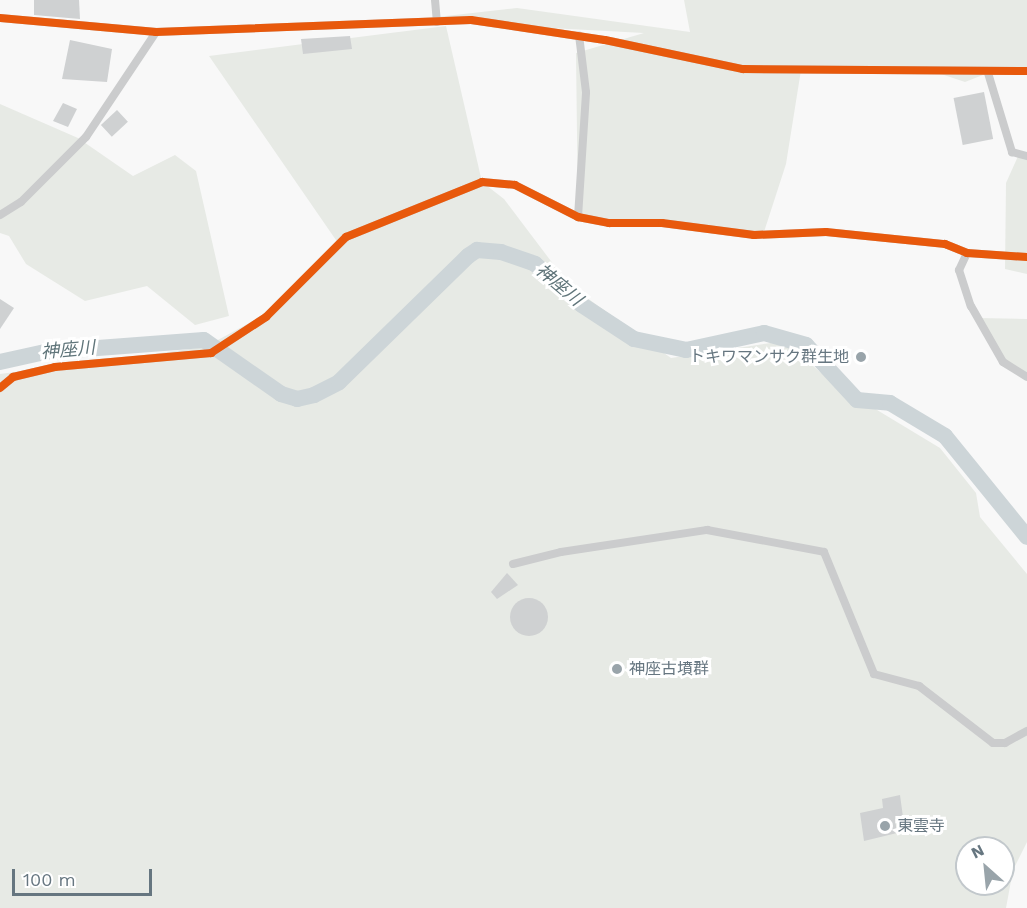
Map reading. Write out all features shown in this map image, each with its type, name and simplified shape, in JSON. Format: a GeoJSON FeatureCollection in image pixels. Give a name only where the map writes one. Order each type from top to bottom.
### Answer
{"type":"FeatureCollection","features":[{"type":"Feature","properties":{"kind":"street"},"geometry":{"type":"LineString","coordinates":[[435,0],[437,22]]}},
{"type":"Feature","properties":{"kind":"street"},"geometry":{"type":"LineString","coordinates":[[0,18],[156,32],[471,20],[579,36],[743,69],[988,73],[1027,71]]}},
{"type":"Feature","properties":{"kind":"street"},"geometry":{"type":"LineString","coordinates":[[0,215],[21,202],[86,137],[156,32]]}},
{"type":"Feature","properties":{"kind":"street"},"geometry":{"type":"LineString","coordinates":[[578,217],[586,92],[579,36]]}},
{"type":"Feature","properties":{"kind":"street"},"geometry":{"type":"LineString","coordinates":[[988,73],[1012,152],[1027,156]]}},
{"type":"Feature","properties":{"kind":"street"},"geometry":{"type":"LineString","coordinates":[[2,382],[55,367],[211,353],[266,317],[346,237],[482,182],[515,185],[578,217],[754,235],[826,232],[945,244],[967,253],[1027,257]]}},
{"type":"Feature","properties":{"kind":"street"},"geometry":{"type":"LineString","coordinates":[[967,253],[959,270],[971,306],[1003,362],[1027,376]]}},
{"type":"Feature","properties":{"kind":"street"},"geometry":{"type":"LineString","coordinates":[[513,564],[561,552],[706,530],[824,552],[874,674],[919,686],[993,743],[1005,743],[1027,731]]}},
{"type":"Feature","properties":{"kind":"shaded area"},"geometry":{"type":"Polygon","coordinates":[[[431,0],[436,0],[437,17],[517,8],[690,32],[684,0],[1027,0],[1027,75],[988,73],[965,82],[920,67],[801,70],[786,164],[763,235],[578,217],[576,53],[644,33],[437,22],[431,0]]]}},
{"type":"Feature","properties":{"kind":"shaded area"},"geometry":{"type":"Polygon","coordinates":[[[446,26],[482,182],[504,199],[569,285],[671,358],[784,341],[834,384],[940,448],[976,493],[980,517],[1027,574],[1027,842],[1015,866],[1015,836],[955,836],[955,896],[1008,896],[1006,908],[0,908],[0,374],[205,347],[275,309],[338,243],[209,56],[446,26]]]}},
{"type":"Feature","properties":{"kind":"shaded area"},"geometry":{"type":"Polygon","coordinates":[[[0,104],[78,138],[133,176],[175,155],[196,171],[229,316],[195,325],[147,286],[85,301],[26,264],[9,236],[0,233],[0,104]]]}},
{"type":"Feature","properties":{"kind":"shaded area"},"geometry":{"type":"Polygon","coordinates":[[[1027,153],[1027,274],[1005,269],[1006,183],[1019,154],[1027,153]]]}},
{"type":"Feature","properties":{"kind":"shaded area"},"geometry":{"type":"Polygon","coordinates":[[[978,318],[1027,319],[1027,374],[1003,362],[978,318]]]}},
{"type":"Feature","properties":{"kind":"building"},"geometry":{"type":"Polygon","coordinates":[[[34,0],[79,0],[80,19],[34,15],[34,0]]]}},
{"type":"Feature","properties":{"kind":"building"},"geometry":{"type":"Polygon","coordinates":[[[350,36],[352,49],[303,54],[301,39],[350,36]]]}},
{"type":"Feature","properties":{"kind":"building"},"geometry":{"type":"Polygon","coordinates":[[[70,40],[112,49],[107,82],[62,79],[70,40]]]}},
{"type":"Feature","properties":{"kind":"building"},"geometry":{"type":"Polygon","coordinates":[[[984,92],[993,139],[963,145],[954,98],[984,92]]]}},
{"type":"Feature","properties":{"kind":"building"},"geometry":{"type":"Polygon","coordinates":[[[63,103],[77,109],[68,127],[53,121],[63,103]]]}},
{"type":"Feature","properties":{"kind":"building"},"geometry":{"type":"Polygon","coordinates":[[[117,110],[128,122],[112,137],[101,125],[117,110]]]}},
{"type":"Feature","properties":{"kind":"building"},"geometry":{"type":"Polygon","coordinates":[[[0,299],[14,308],[0,329],[0,299]]]}},
{"type":"Feature","properties":{"kind":"building"},"geometry":{"type":"Polygon","coordinates":[[[507,573],[518,585],[497,599],[491,592],[507,573]]]}},
{"type":"Feature","properties":{"kind":"building"},"geometry":{"type":"Polygon","coordinates":[[[529,598],[542,604],[548,617],[542,630],[529,636],[516,630],[510,617],[516,604],[529,598]]]}},
{"type":"Feature","properties":{"kind":"building"},"geometry":{"type":"Polygon","coordinates":[[[900,795],[903,817],[895,819],[897,833],[864,841],[860,813],[883,808],[882,799],[900,795]]]}},
{"type":"Feature","properties":{"kind":"waterway","name":"神座川"},"geometry":{"type":"LineString","coordinates":[[0,362],[45,352],[204,340],[281,394],[297,399],[314,395],[339,382],[468,256],[477,250],[501,252],[535,264],[582,305],[634,339],[686,350],[764,333],[806,345],[857,400],[890,403],[945,436],[1027,537]]}},
{"type":"Feature","properties":{"kind":"cycle path"},"geometry":{"type":"LineString","coordinates":[[0,18],[156,32],[471,20],[605,40],[743,69],[1027,71]]}},
{"type":"Feature","properties":{"kind":"cycle path"},"geometry":{"type":"LineString","coordinates":[[0,388],[13,377],[55,367],[211,353],[266,317],[346,237],[482,182],[515,185],[578,217],[609,223],[662,223],[754,235],[826,232],[945,244],[967,253],[1027,257]]}},
{"type":"Feature","properties":{"kind":"place","name":"トキワマンサク群生地"},"geometry":{"type":"Point","coordinates":[861,357]}},
{"type":"Feature","properties":{"kind":"place","name":"神座古墳群"},"geometry":{"type":"Point","coordinates":[617,669]}},
{"type":"Feature","properties":{"kind":"place","name":"東雲寺"},"geometry":{"type":"Point","coordinates":[885,826]}}]}
